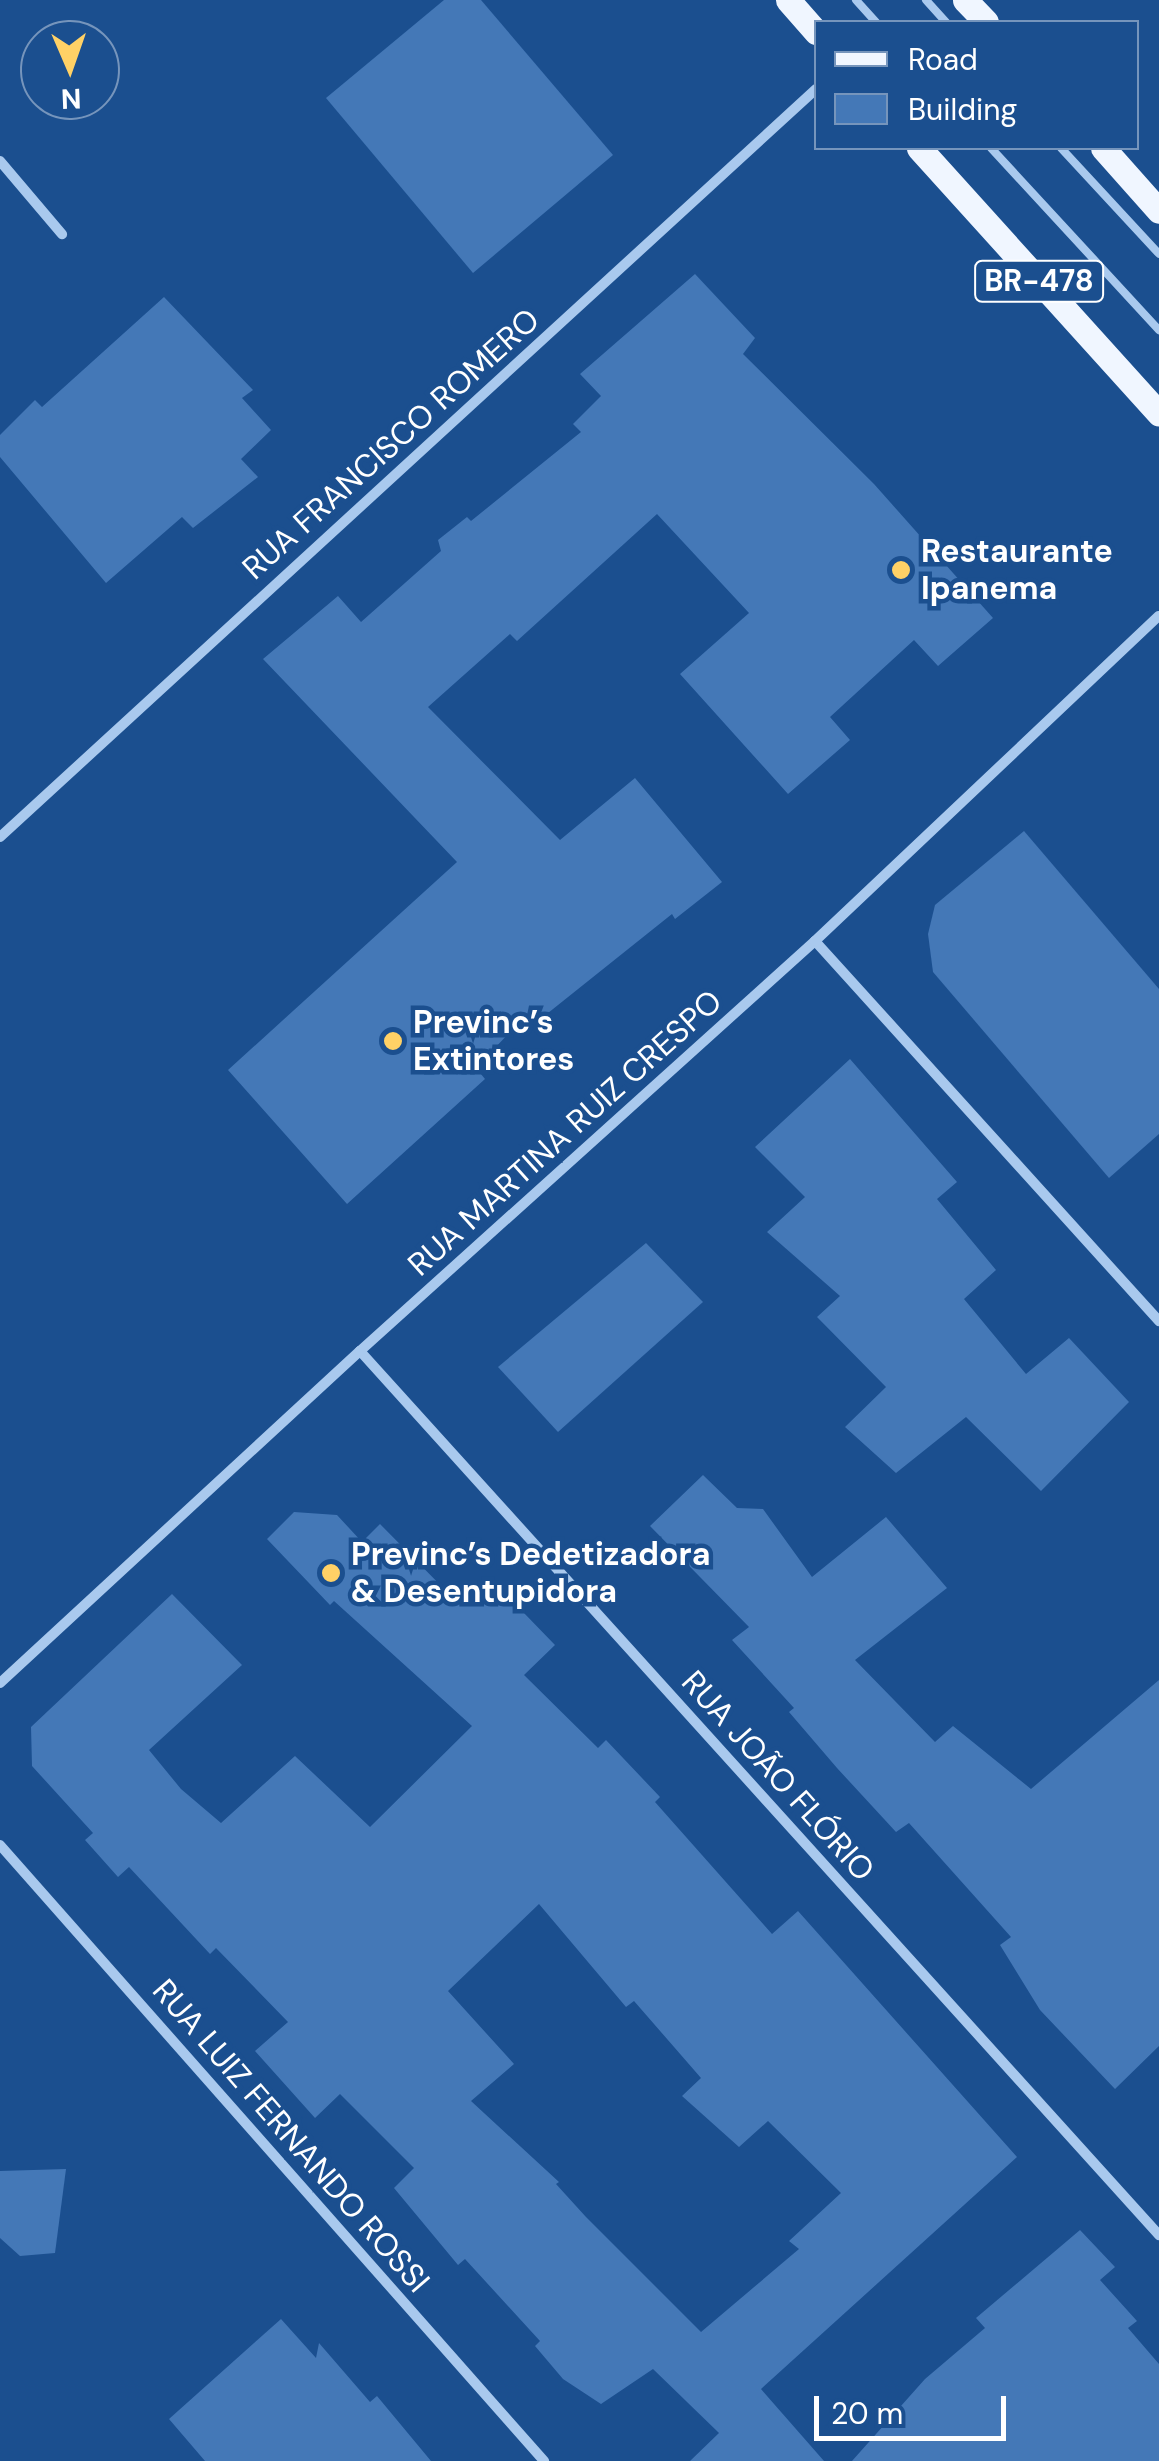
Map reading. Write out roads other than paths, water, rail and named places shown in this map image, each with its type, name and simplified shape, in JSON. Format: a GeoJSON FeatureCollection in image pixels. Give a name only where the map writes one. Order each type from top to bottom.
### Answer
{"type":"FeatureCollection","features":[{"type":"Feature","properties":{"kind":"main road"},"geometry":{"type":"LineString","coordinates":[[788,0],[814,30]]}},
{"type":"Feature","properties":{"kind":"main road"},"geometry":{"type":"LineString","coordinates":[[965,0],[984,20]]}},
{"type":"Feature","properties":{"kind":"main road","name":"BR-478"},"geometry":{"type":"LineString","coordinates":[[922,150],[1159,414]]}},
{"type":"Feature","properties":{"kind":"main road"},"geometry":{"type":"LineString","coordinates":[[1105,150],[1159,211]]}},
{"type":"Feature","properties":{"kind":"street","name":"RUA FRANCISCO ROMERO"},"geometry":{"type":"LineString","coordinates":[[0,836],[814,91]]}},
{"type":"Feature","properties":{"kind":"street"},"geometry":{"type":"LineString","coordinates":[[0,160],[62,234]]}},
{"type":"Feature","properties":{"kind":"street","name":"RUA MARTINA RUIZ CRESPO"},"geometry":{"type":"LineString","coordinates":[[0,1683],[360,1351],[815,941],[1159,616]]}},
{"type":"Feature","properties":{"kind":"street"},"geometry":{"type":"LineString","coordinates":[[815,941],[1159,1321]]}},
{"type":"Feature","properties":{"kind":"street","name":"RUA JOÃO FLÓRIO"},"geometry":{"type":"LineString","coordinates":[[360,1351],[1159,2235]]}},
{"type":"Feature","properties":{"kind":"street","name":"RUA LUIZ FERNANDO ROSSI"},"geometry":{"type":"LineString","coordinates":[[0,1845],[544,2461]]}},
{"type":"Feature","properties":{"kind":"lane"},"geometry":{"type":"LineString","coordinates":[[856,0],[874,20]]}},
{"type":"Feature","properties":{"kind":"lane"},"geometry":{"type":"LineString","coordinates":[[926,0],[944,20]]}},
{"type":"Feature","properties":{"kind":"lane"},"geometry":{"type":"LineString","coordinates":[[993,150],[1159,330]]}},
{"type":"Feature","properties":{"kind":"lane"},"geometry":{"type":"LineString","coordinates":[[1063,150],[1159,254]]}},
{"type":"Feature","properties":{"kind":"place","name":"Restaurante Ipanema"},"geometry":{"type":"Point","coordinates":[901,570]}},
{"type":"Feature","properties":{"kind":"place","name":"Previnc’s Extintores"},"geometry":{"type":"Point","coordinates":[393,1041]}},
{"type":"Feature","properties":{"kind":"place","name":"Previnc’s Dedetizadora & Desentupidora"},"geometry":{"type":"Point","coordinates":[331,1573]}}]}
